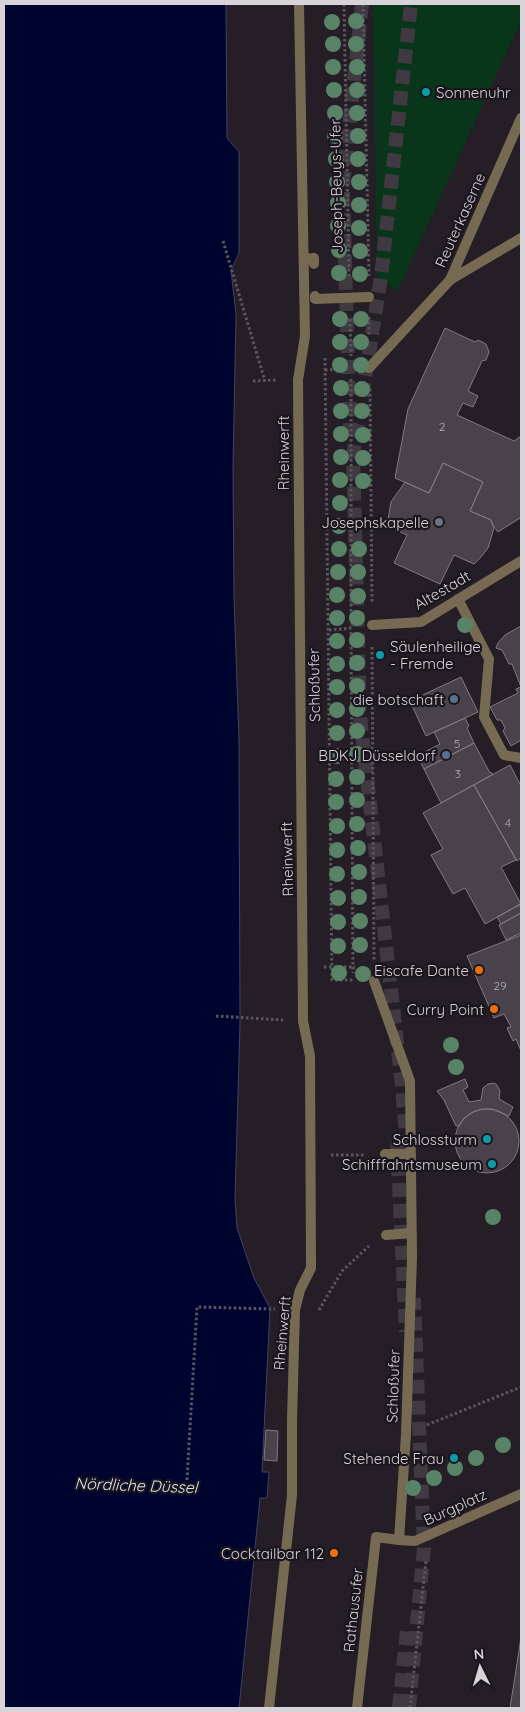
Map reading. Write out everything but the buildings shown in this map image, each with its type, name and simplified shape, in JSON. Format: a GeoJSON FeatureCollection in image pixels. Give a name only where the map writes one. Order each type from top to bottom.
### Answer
{"type":"FeatureCollection","features":[{"type":"Feature","properties":{"kind":"street","name":"Rheinwerft"},"geometry":{"type":"LineString","coordinates":[[269,1708],[292,1495],[292,1420],[296,1310],[300,1290],[311,1268],[310,1056],[303,1020],[300,736],[298,380],[305,336],[299,4]]}},
{"type":"Feature","properties":{"kind":"street","name":"Reuterkaserne"},"geometry":{"type":"LineString","coordinates":[[370,368],[450,280],[521,118]]}},
{"type":"Feature","properties":{"kind":"street"},"geometry":{"type":"LineString","coordinates":[[450,280],[521,238]]}},
{"type":"Feature","properties":{"kind":"street"},"geometry":{"type":"LineString","coordinates":[[304,259],[314,258],[314,264]]}},
{"type":"Feature","properties":{"kind":"street"},"geometry":{"type":"LineString","coordinates":[[315,296],[316,299],[369,297]]}},
{"type":"Feature","properties":{"kind":"street","name":"Altestadt"},"geometry":{"type":"LineString","coordinates":[[372,625],[421,622],[521,561]]}},
{"type":"Feature","properties":{"kind":"street"},"geometry":{"type":"LineString","coordinates":[[458,598],[489,659],[484,716],[504,755],[521,758]]}},
{"type":"Feature","properties":{"kind":"street","name":"Schloßufer"},"geometry":{"type":"LineString","coordinates":[[374,981],[410,1081],[412,1233],[406,1434],[399,1540]]}},
{"type":"Feature","properties":{"kind":"street"},"geometry":{"type":"LineString","coordinates":[[385,1154],[411,1154]]}},
{"type":"Feature","properties":{"kind":"street"},"geometry":{"type":"LineString","coordinates":[[386,1235],[412,1233]]}},
{"type":"Feature","properties":{"kind":"street","name":"Burgplatz"},"geometry":{"type":"LineString","coordinates":[[399,1540],[415,1541],[521,1494]]}},
{"type":"Feature","properties":{"kind":"street","name":"Rathausufer"},"geometry":{"type":"LineString","coordinates":[[358,1708],[376,1537],[399,1540]]}},
{"type":"Feature","properties":{"kind":"path","name":"Joseph-Beuys-Ufer"},"geometry":{"type":"LineString","coordinates":[[344,4],[351,360]]}},
{"type":"Feature","properties":{"kind":"path","name":"Joseph-Beuys-Ufer"},"geometry":{"type":"LineString","coordinates":[[363,4],[370,368]]}},
{"type":"Feature","properties":{"kind":"path"},"geometry":{"type":"LineString","coordinates":[[223,241],[265,381]]}},
{"type":"Feature","properties":{"kind":"path"},"geometry":{"type":"LineString","coordinates":[[351,368],[353,980]]}},
{"type":"Feature","properties":{"kind":"path"},"geometry":{"type":"LineString","coordinates":[[333,967],[332,980],[374,981],[370,368]]}},
{"type":"Feature","properties":{"kind":"path","name":"Schloßufer"},"geometry":{"type":"LineString","coordinates":[[325,370],[333,967]]}},
{"type":"Feature","properties":{"kind":"path"},"geometry":{"type":"LineString","coordinates":[[324,962],[324,967],[374,967]]}},
{"type":"Feature","properties":{"kind":"path"},"geometry":{"type":"LineString","coordinates":[[216,1016],[278,1020]]}},
{"type":"Feature","properties":{"kind":"path"},"geometry":{"type":"LineString","coordinates":[[311,1155],[385,1154]]}},
{"type":"Feature","properties":{"kind":"path"},"geometry":{"type":"LineString","coordinates":[[317,1314],[342,1271],[362,1251],[386,1235]]}},
{"type":"Feature","properties":{"kind":"path"},"geometry":{"type":"LineString","coordinates":[[187,1480],[197,1307],[282,1310]]}},
{"type":"Feature","properties":{"kind":"path"},"geometry":{"type":"LineString","coordinates":[[406,1434],[521,1387]]}},
{"type":"Feature","properties":{"kind":"path"},"geometry":{"type":"LineString","coordinates":[[410,1708],[429,1534]]}},
{"type":"Feature","properties":{"kind":"green space"},"geometry":{"type":"Polygon","coordinates":[[[373,4],[521,4],[521,21],[398,290],[377,280],[373,4]]]}},
{"type":"Feature","properties":{"kind":"water","name":"Nördliche Düssel"},"geometry":{"type":"Polygon","coordinates":[[[4,4],[226,4],[227,138],[239,152],[239,253],[231,270],[236,315],[233,466],[234,598],[239,740],[240,1023],[235,1200],[237,1228],[254,1278],[270,1308],[262,1472],[269,1472],[267,1498],[260,1498],[239,1708],[4,1708],[4,4]]]}},
{"type":"Feature","properties":{"kind":"tunnel"},"geometry":{"type":"LineString","coordinates":[[350,437],[343,185],[362,4]]}},
{"type":"Feature","properties":{"kind":"tunnel"},"geometry":{"type":"LineString","coordinates":[[407,1149],[402,1086],[360,716],[353,455],[381,277],[411,4]]}},
{"type":"Feature","properties":{"kind":"tunnel"},"geometry":{"type":"LineString","coordinates":[[397,1141],[406,1332]]}},
{"type":"Feature","properties":{"kind":"tunnel"},"geometry":{"type":"LineString","coordinates":[[409,1708],[424,1548],[414,1298]]}},
{"type":"Feature","properties":{"kind":"tunnel"},"geometry":{"type":"LineString","coordinates":[[399,1708],[407,1630]]}},
{"type":"Feature","properties":{"kind":"place","name":"Sonnenuhr"},"geometry":{"type":"Point","coordinates":[426,92]}},
{"type":"Feature","properties":{"kind":"place","name":"Josephskapelle"},"geometry":{"type":"Point","coordinates":[439,522]}},
{"type":"Feature","properties":{"kind":"place","name":"Säulenheilige - Fremde"},"geometry":{"type":"Point","coordinates":[380,655]}},
{"type":"Feature","properties":{"kind":"place","name":"die botschaft"},"geometry":{"type":"Point","coordinates":[454,699]}},
{"type":"Feature","properties":{"kind":"place","name":"BDKJ Düsseldorf"},"geometry":{"type":"Point","coordinates":[446,755]}},
{"type":"Feature","properties":{"kind":"place","name":"Eiscafe Dante"},"geometry":{"type":"Point","coordinates":[479,970]}},
{"type":"Feature","properties":{"kind":"place","name":"Curry Point"},"geometry":{"type":"Point","coordinates":[494,1009]}},
{"type":"Feature","properties":{"kind":"place","name":"Schlossturm"},"geometry":{"type":"Point","coordinates":[487,1139]}},
{"type":"Feature","properties":{"kind":"place","name":"Schifffahrtsmuseum"},"geometry":{"type":"Point","coordinates":[492,1164]}},
{"type":"Feature","properties":{"kind":"place","name":"Stehende Frau"},"geometry":{"type":"Point","coordinates":[454,1458]}},
{"type":"Feature","properties":{"kind":"place","name":"Cocktailbar 112"},"geometry":{"type":"Point","coordinates":[334,1553]}}]}
